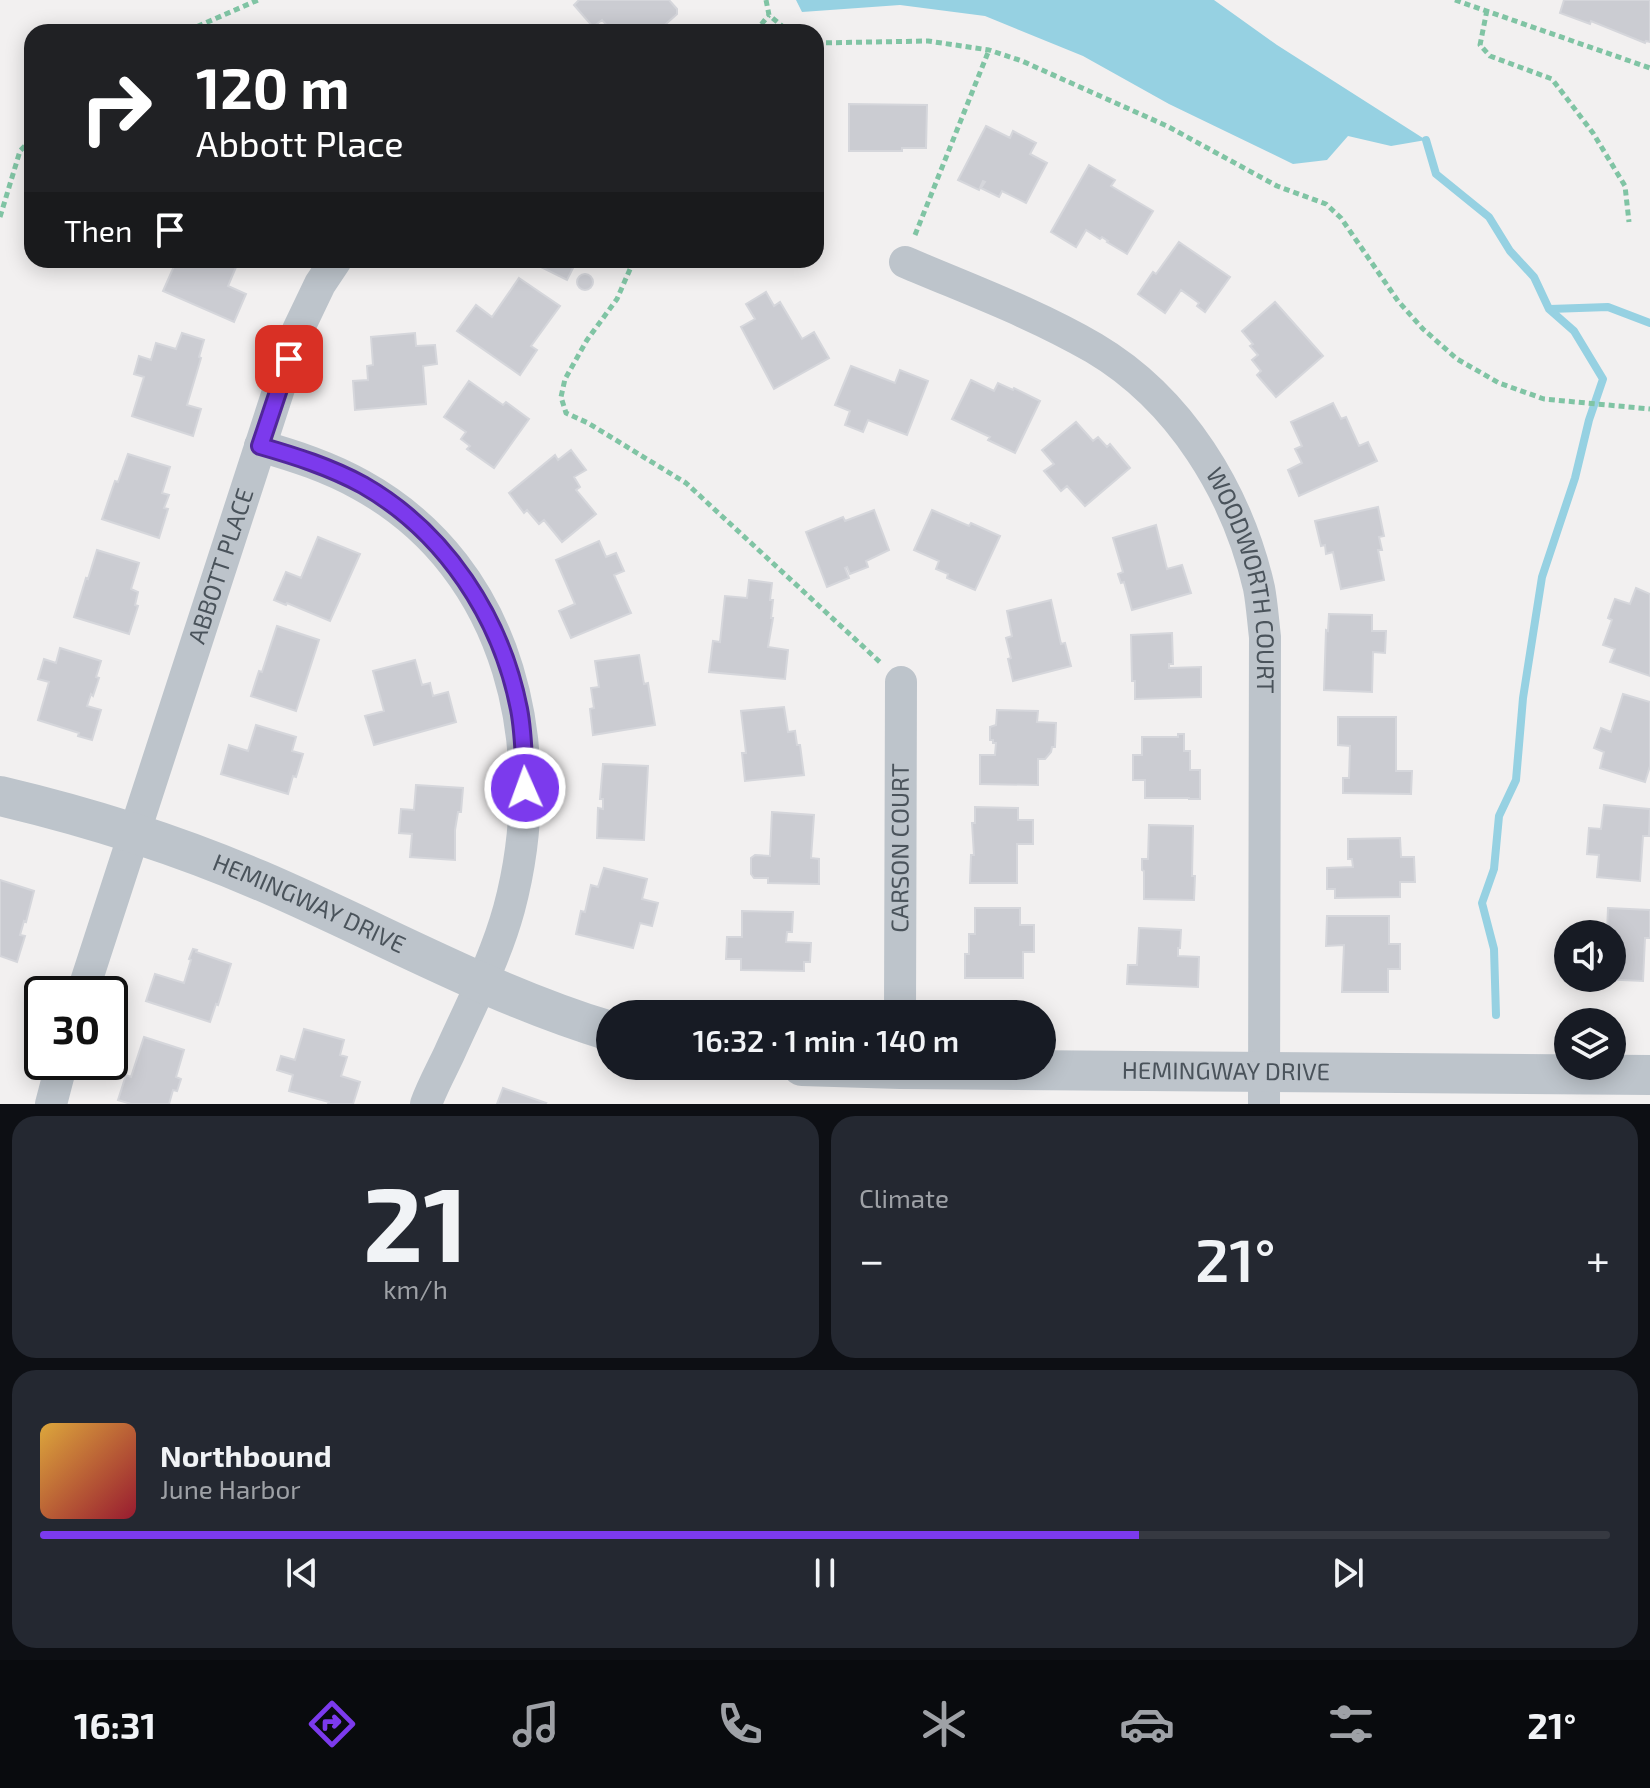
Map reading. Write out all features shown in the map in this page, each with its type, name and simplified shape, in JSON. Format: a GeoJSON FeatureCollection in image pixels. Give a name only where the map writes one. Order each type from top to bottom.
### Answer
{"type":"FeatureCollection","features":[{"type":"Feature","properties":{"kind":"street","name":"WOODWORTH COURT"},"geometry":{"type":"LineString","coordinates":[[905,262],[1052,325],[1096,349],[1137,380],[1172,414],[1202,452],[1228,497],[1247,543],[1259,591],[1265,637],[1264,1088]]}},
{"type":"Feature","properties":{"kind":"street","name":"ABBOTT PLACE"},"geometry":{"type":"LineString","coordinates":[[88,976],[298,330],[331,268]]}},
{"type":"Feature","properties":{"kind":"street"},"geometry":{"type":"LineString","coordinates":[[260,446],[333,470],[364,486],[420,528],[467,583],[500,644],[512,677],[519,711],[525,775],[518,868],[497,946],[426,1104]]}},
{"type":"Feature","properties":{"kind":"street","name":"CARSON COURT"},"geometry":{"type":"LineString","coordinates":[[900,1000],[901,682]]}},
{"type":"Feature","properties":{"kind":"street","name":"HEMINGWAY DRIVE"},"geometry":{"type":"LineString","coordinates":[[0,796],[136,832],[260,880],[530,1004],[596,1026]]}},
{"type":"Feature","properties":{"kind":"street","name":"HEMINGWAY DRIVE"},"geometry":{"type":"LineString","coordinates":[[1056,1076],[1264,1088],[1650,1075]]}},
{"type":"Feature","properties":{"kind":"street"},"geometry":{"type":"LineString","coordinates":[[51,1104],[57,1080]]}},
{"type":"Feature","properties":{"kind":"path"},"geometry":{"type":"LineString","coordinates":[[203,24],[258,0]]}},
{"type":"Feature","properties":{"kind":"path"},"geometry":{"type":"LineString","coordinates":[[766,0],[769,15],[780,24]]}},
{"type":"Feature","properties":{"kind":"path"},"geometry":{"type":"LineString","coordinates":[[1455,0],[1650,68]]}},
{"type":"Feature","properties":{"kind":"path"},"geometry":{"type":"LineString","coordinates":[[1487,10],[1480,45],[1490,56],[1552,79],[1593,133],[1625,186],[1629,222]]}},
{"type":"Feature","properties":{"kind":"path"},"geometry":{"type":"LineString","coordinates":[[762,24],[769,15]]}},
{"type":"Feature","properties":{"kind":"path"},"geometry":{"type":"LineString","coordinates":[[824,44],[928,41],[989,50],[1022,61],[1167,126],[1277,186],[1326,204],[1341,218],[1398,301],[1423,329],[1457,359],[1499,383],[1544,399],[1650,409]]}},
{"type":"Feature","properties":{"kind":"path"},"geometry":{"type":"LineString","coordinates":[[905,262],[989,50]]}},
{"type":"Feature","properties":{"kind":"path"},"geometry":{"type":"LineString","coordinates":[[0,217],[24,147]]}},
{"type":"Feature","properties":{"kind":"path"},"geometry":{"type":"LineString","coordinates":[[631,268],[617,299],[587,340],[565,379],[561,397],[566,413],[588,423],[686,483],[901,682]]}},
{"type":"Feature","properties":{"kind":"water"},"geometry":{"type":"Polygon","coordinates":[[[796,0],[1214,0],[1277,45],[1426,140],[1391,146],[1348,136],[1327,160],[1293,164],[1169,104],[1083,56],[985,16],[900,5],[802,12],[796,0]]]}},
{"type":"Feature","properties":{"kind":"building"},"geometry":{"type":"Polygon","coordinates":[[[579,0],[669,0],[677,9],[677,14],[666,24],[606,24],[602,20],[590,24],[574,5],[579,0]]]}},
{"type":"Feature","properties":{"kind":"building"},"geometry":{"type":"Polygon","coordinates":[[[1564,0],[1650,0],[1650,42],[1645,43],[1591,21],[1590,24],[1560,13],[1564,0]]]}},
{"type":"Feature","properties":{"kind":"building"},"geometry":{"type":"Polygon","coordinates":[[[849,104],[927,105],[926,148],[849,151],[849,104]]]}},
{"type":"Feature","properties":{"kind":"building"},"geometry":{"type":"Polygon","coordinates":[[[986,126],[1010,138],[1013,131],[1036,143],[1030,154],[1047,163],[1026,203],[1002,191],[999,197],[981,188],[983,181],[979,190],[958,180],[986,126]]]}},
{"type":"Feature","properties":{"kind":"building"},"geometry":{"type":"Polygon","coordinates":[[[1089,165],[1115,180],[1111,186],[1153,211],[1127,254],[1086,230],[1076,247],[1051,232],[1089,165]]]}},
{"type":"Feature","properties":{"kind":"building"},"geometry":{"type":"Polygon","coordinates":[[[1179,242],[1230,277],[1205,312],[1197,306],[1199,303],[1181,290],[1165,313],[1138,294],[1179,242]]]}},
{"type":"Feature","properties":{"kind":"building"},"geometry":{"type":"Polygon","coordinates":[[[173,268],[236,268],[228,286],[246,294],[234,322],[163,291],[173,268]]]}},
{"type":"Feature","properties":{"kind":"building"},"geometry":{"type":"Polygon","coordinates":[[[543,268],[573,268],[567,280],[543,268]]]}},
{"type":"Feature","properties":{"kind":"building"},"geometry":{"type":"Polygon","coordinates":[[[585,274],[591,276],[591,288],[585,290],[579,288],[577,282],[579,276],[585,274]]]}},
{"type":"Feature","properties":{"kind":"building"},"geometry":{"type":"Polygon","coordinates":[[[519,278],[560,306],[531,346],[537,350],[520,375],[457,331],[476,305],[492,317],[519,278]]]}},
{"type":"Feature","properties":{"kind":"building"},"geometry":{"type":"Polygon","coordinates":[[[766,292],[774,306],[780,302],[802,339],[814,332],[829,358],[774,389],[741,327],[755,319],[746,304],[766,292]]]}},
{"type":"Feature","properties":{"kind":"building"},"geometry":{"type":"Polygon","coordinates":[[[1275,302],[1323,356],[1276,397],[1257,375],[1261,371],[1252,360],[1258,355],[1242,331],[1275,302]]]}},
{"type":"Feature","properties":{"kind":"building"},"geometry":{"type":"Polygon","coordinates":[[[182,333],[204,340],[187,405],[201,409],[193,436],[132,416],[144,377],[134,374],[139,356],[151,360],[156,343],[176,349],[182,333]]]}},
{"type":"Feature","properties":{"kind":"building"},"geometry":{"type":"Polygon","coordinates":[[[415,333],[416,346],[435,345],[437,364],[423,366],[426,404],[355,410],[353,381],[368,380],[367,366],[373,365],[371,337],[415,333]]]}},
{"type":"Feature","properties":{"kind":"building"},"geometry":{"type":"Polygon","coordinates":[[[851,366],[895,383],[900,370],[928,381],[907,435],[868,420],[863,432],[845,425],[850,411],[835,405],[851,366]]]}},
{"type":"Feature","properties":{"kind":"building"},"geometry":{"type":"Polygon","coordinates":[[[971,380],[994,391],[998,383],[1040,401],[1015,453],[952,419],[971,380]]]}},
{"type":"Feature","properties":{"kind":"building"},"geometry":{"type":"Polygon","coordinates":[[[469,381],[529,419],[494,468],[467,449],[470,446],[461,439],[466,432],[444,417],[469,381]]]}},
{"type":"Feature","properties":{"kind":"building"},"geometry":{"type":"Polygon","coordinates":[[[1333,403],[1341,419],[1346,417],[1359,446],[1368,442],[1377,461],[1299,496],[1288,470],[1302,463],[1295,449],[1302,446],[1291,422],[1333,403]]]}},
{"type":"Feature","properties":{"kind":"building"},"geometry":{"type":"Polygon","coordinates":[[[1076,422],[1093,441],[1098,437],[1107,447],[1110,444],[1130,468],[1085,506],[1067,486],[1061,491],[1044,471],[1054,464],[1042,450],[1076,422]]]}},
{"type":"Feature","properties":{"kind":"building"},"geometry":{"type":"Polygon","coordinates":[[[571,450],[586,470],[574,477],[580,487],[576,490],[596,514],[562,542],[544,520],[539,524],[527,510],[524,513],[509,493],[555,455],[558,460],[571,450]]]}},
{"type":"Feature","properties":{"kind":"building"},"geometry":{"type":"Polygon","coordinates":[[[128,454],[170,467],[162,493],[169,495],[164,508],[168,509],[159,538],[102,519],[128,454]]]}},
{"type":"Feature","properties":{"kind":"building"},"geometry":{"type":"Polygon","coordinates":[[[1378,507],[1384,536],[1379,537],[1382,550],[1378,550],[1384,580],[1341,589],[1333,552],[1326,554],[1325,545],[1321,546],[1315,521],[1378,507]]]}},
{"type":"Feature","properties":{"kind":"building"},"geometry":{"type":"Polygon","coordinates":[[[874,510],[889,550],[866,561],[868,567],[850,574],[845,568],[849,578],[827,587],[806,532],[843,517],[845,521],[874,510]]]}},
{"type":"Feature","properties":{"kind":"building"},"geometry":{"type":"Polygon","coordinates":[[[932,510],[1000,536],[975,590],[947,578],[948,574],[936,569],[939,561],[914,550],[932,510]]]}},
{"type":"Feature","properties":{"kind":"building"},"geometry":{"type":"Polygon","coordinates":[[[1156,525],[1167,569],[1182,565],[1191,593],[1132,610],[1124,582],[1121,583],[1118,574],[1123,572],[1113,538],[1156,525]]]}},
{"type":"Feature","properties":{"kind":"building"},"geometry":{"type":"Polygon","coordinates":[[[318,537],[360,554],[330,621],[274,600],[286,572],[301,578],[318,537]]]}},
{"type":"Feature","properties":{"kind":"building"},"geometry":{"type":"Polygon","coordinates":[[[599,541],[606,557],[616,553],[624,571],[614,575],[631,613],[571,638],[559,611],[575,604],[556,560],[599,541]]]}},
{"type":"Feature","properties":{"kind":"building"},"geometry":{"type":"Polygon","coordinates":[[[97,550],[139,563],[131,589],[138,592],[135,605],[138,606],[129,634],[74,617],[97,550]]]}},
{"type":"Feature","properties":{"kind":"building"},"geometry":{"type":"Polygon","coordinates":[[[749,580],[772,583],[770,600],[773,600],[773,618],[768,647],[788,650],[785,679],[709,672],[713,641],[720,642],[725,596],[747,598],[749,580]]]}},
{"type":"Feature","properties":{"kind":"building"},"geometry":{"type":"Polygon","coordinates":[[[1636,588],[1650,594],[1650,676],[1610,662],[1615,649],[1603,645],[1615,599],[1630,604],[1636,588]]]}},
{"type":"Feature","properties":{"kind":"building"},"geometry":{"type":"Polygon","coordinates":[[[1051,600],[1061,644],[1065,643],[1071,666],[1013,681],[1006,638],[1012,636],[1007,611],[1051,600]]]}},
{"type":"Feature","properties":{"kind":"building"},"geometry":{"type":"Polygon","coordinates":[[[1329,614],[1372,615],[1372,631],[1386,631],[1385,653],[1373,652],[1372,692],[1324,690],[1329,614]]]}},
{"type":"Feature","properties":{"kind":"building"},"geometry":{"type":"Polygon","coordinates":[[[277,626],[319,640],[296,711],[251,696],[277,626]]]}},
{"type":"Feature","properties":{"kind":"building"},"geometry":{"type":"Polygon","coordinates":[[[1172,633],[1173,664],[1169,664],[1169,668],[1201,667],[1201,697],[1135,699],[1131,635],[1172,633]]]}},
{"type":"Feature","properties":{"kind":"building"},"geometry":{"type":"Polygon","coordinates":[[[60,648],[101,661],[96,677],[99,678],[87,706],[101,710],[92,740],[38,720],[49,682],[38,679],[44,659],[56,663],[60,648]]]}},
{"type":"Feature","properties":{"kind":"building"},"geometry":{"type":"Polygon","coordinates":[[[639,655],[644,684],[648,683],[655,725],[593,735],[591,688],[599,687],[595,661],[639,655]]]}},
{"type":"Feature","properties":{"kind":"building"},"geometry":{"type":"Polygon","coordinates":[[[415,660],[422,685],[430,683],[433,696],[448,692],[456,722],[374,745],[365,716],[384,711],[373,671],[415,660]]]}},
{"type":"Feature","properties":{"kind":"building"},"geometry":{"type":"Polygon","coordinates":[[[1623,694],[1650,702],[1650,766],[1645,782],[1600,768],[1604,752],[1594,748],[1601,728],[1611,732],[1623,694]]]}},
{"type":"Feature","properties":{"kind":"building"},"geometry":{"type":"Polygon","coordinates":[[[784,707],[788,732],[795,731],[797,745],[800,745],[804,775],[745,781],[742,753],[746,753],[741,711],[784,707]]]}},
{"type":"Feature","properties":{"kind":"building"},"geometry":{"type":"Polygon","coordinates":[[[997,710],[1038,711],[1037,722],[1056,723],[1055,747],[1045,759],[1038,759],[1038,785],[980,784],[980,755],[995,755],[996,743],[990,740],[990,727],[996,725],[997,710]]]}},
{"type":"Feature","properties":{"kind":"building"},"geometry":{"type":"Polygon","coordinates":[[[1338,717],[1396,717],[1396,771],[1412,771],[1411,794],[1343,793],[1343,778],[1349,778],[1350,746],[1338,745],[1338,717]]]}},
{"type":"Feature","properties":{"kind":"building"},"geometry":{"type":"Polygon","coordinates":[[[256,725],[296,737],[292,751],[303,754],[288,794],[221,774],[229,745],[248,751],[256,725]]]}},
{"type":"Feature","properties":{"kind":"building"},"geometry":{"type":"Polygon","coordinates":[[[1178,734],[1184,734],[1184,751],[1190,751],[1190,770],[1200,770],[1200,799],[1145,798],[1145,780],[1133,780],[1133,755],[1142,755],[1142,737],[1178,737],[1178,734]]]}},
{"type":"Feature","properties":{"kind":"building"},"geometry":{"type":"Polygon","coordinates":[[[603,764],[648,766],[644,840],[597,838],[598,808],[603,809],[603,799],[600,799],[603,764]]]}},
{"type":"Feature","properties":{"kind":"building"},"geometry":{"type":"Polygon","coordinates":[[[416,785],[463,788],[461,812],[458,812],[455,830],[455,860],[410,857],[412,834],[399,833],[401,809],[414,810],[416,785]]]}},
{"type":"Feature","properties":{"kind":"building"},"geometry":{"type":"Polygon","coordinates":[[[1604,805],[1650,809],[1649,836],[1643,836],[1640,881],[1597,877],[1599,855],[1587,854],[1589,828],[1601,829],[1604,805]]]}},
{"type":"Feature","properties":{"kind":"building"},"geometry":{"type":"Polygon","coordinates":[[[975,807],[1018,808],[1018,820],[1033,820],[1033,844],[1017,844],[1017,883],[970,883],[975,807]]]}},
{"type":"Feature","properties":{"kind":"building"},"geometry":{"type":"Polygon","coordinates":[[[772,812],[814,815],[811,858],[819,859],[819,884],[768,883],[768,878],[754,878],[751,874],[751,858],[755,855],[770,856],[772,812]]]}},
{"type":"Feature","properties":{"kind":"building"},"geometry":{"type":"Polygon","coordinates":[[[1149,825],[1193,826],[1194,900],[1144,899],[1142,859],[1148,859],[1149,825]]]}},
{"type":"Feature","properties":{"kind":"building"},"geometry":{"type":"Polygon","coordinates":[[[1400,838],[1401,857],[1414,857],[1415,882],[1400,882],[1400,897],[1335,898],[1335,889],[1327,889],[1327,868],[1353,867],[1352,859],[1348,859],[1348,839],[1400,838]]]}},
{"type":"Feature","properties":{"kind":"building"},"geometry":{"type":"Polygon","coordinates":[[[604,868],[647,879],[642,899],[658,903],[652,926],[640,923],[633,948],[576,934],[591,885],[598,887],[604,868]]]}},
{"type":"Feature","properties":{"kind":"building"},"geometry":{"type":"Polygon","coordinates":[[[0,880],[34,891],[20,935],[25,936],[17,962],[0,956],[0,880]]]}},
{"type":"Feature","properties":{"kind":"building"},"geometry":{"type":"Polygon","coordinates":[[[975,908],[1020,908],[1020,925],[1034,925],[1034,952],[1023,952],[1023,978],[965,978],[969,934],[975,934],[975,908]]]}},
{"type":"Feature","properties":{"kind":"building"},"geometry":{"type":"Polygon","coordinates":[[[1608,908],[1650,910],[1650,938],[1645,938],[1643,981],[1626,980],[1626,920],[1608,920],[1608,908]]]}},
{"type":"Feature","properties":{"kind":"building"},"geometry":{"type":"Polygon","coordinates":[[[742,911],[793,912],[792,932],[787,932],[786,942],[811,943],[810,962],[804,962],[804,971],[741,970],[741,959],[726,959],[727,937],[742,937],[742,911]]]}},
{"type":"Feature","properties":{"kind":"building"},"geometry":{"type":"Polygon","coordinates":[[[1327,916],[1389,916],[1389,944],[1400,944],[1400,969],[1388,969],[1388,992],[1342,992],[1344,945],[1326,946],[1327,916]]]}},
{"type":"Feature","properties":{"kind":"building"},"geometry":{"type":"Polygon","coordinates":[[[1139,928],[1181,930],[1178,956],[1199,957],[1198,987],[1127,984],[1128,965],[1137,965],[1139,928]]]}},
{"type":"Feature","properties":{"kind":"building"},"geometry":{"type":"Polygon","coordinates":[[[193,949],[231,964],[210,1022],[146,1001],[155,974],[184,983],[193,949]]]}},
{"type":"Feature","properties":{"kind":"building"},"geometry":{"type":"Polygon","coordinates":[[[304,1029],[344,1040],[340,1055],[347,1057],[341,1076],[360,1082],[353,1104],[328,1104],[289,1091],[293,1075],[277,1070],[281,1056],[295,1060],[304,1029]]]}},
{"type":"Feature","properties":{"kind":"building"},"geometry":{"type":"Polygon","coordinates":[[[144,1037],[184,1050],[176,1077],[181,1079],[177,1091],[173,1090],[169,1104],[131,1104],[118,1100],[124,1080],[131,1077],[144,1037]]]}},
{"type":"Feature","properties":{"kind":"building"},"geometry":{"type":"Polygon","coordinates":[[[503,1088],[546,1103],[497,1104],[503,1088]]]}},
{"type":"Feature","properties":{"kind":"waterway"},"geometry":{"type":"LineString","coordinates":[[1426,140],[1436,174],[1489,217],[1510,251],[1534,277],[1549,309],[1574,331],[1603,379],[1542,577],[1523,698],[1516,780],[1499,816],[1494,869],[1482,903],[1494,949],[1496,1015]]}},
{"type":"Feature","properties":{"kind":"waterway"},"geometry":{"type":"LineString","coordinates":[[1550,309],[1608,307],[1650,323]]}},
{"type":"Feature","properties":{"kind":"route"},"geometry":{"type":"LineString","coordinates":[[289,359],[260,446],[333,470],[364,486],[420,528],[445,554],[485,613],[512,677],[524,747],[525,788]]}}]}
